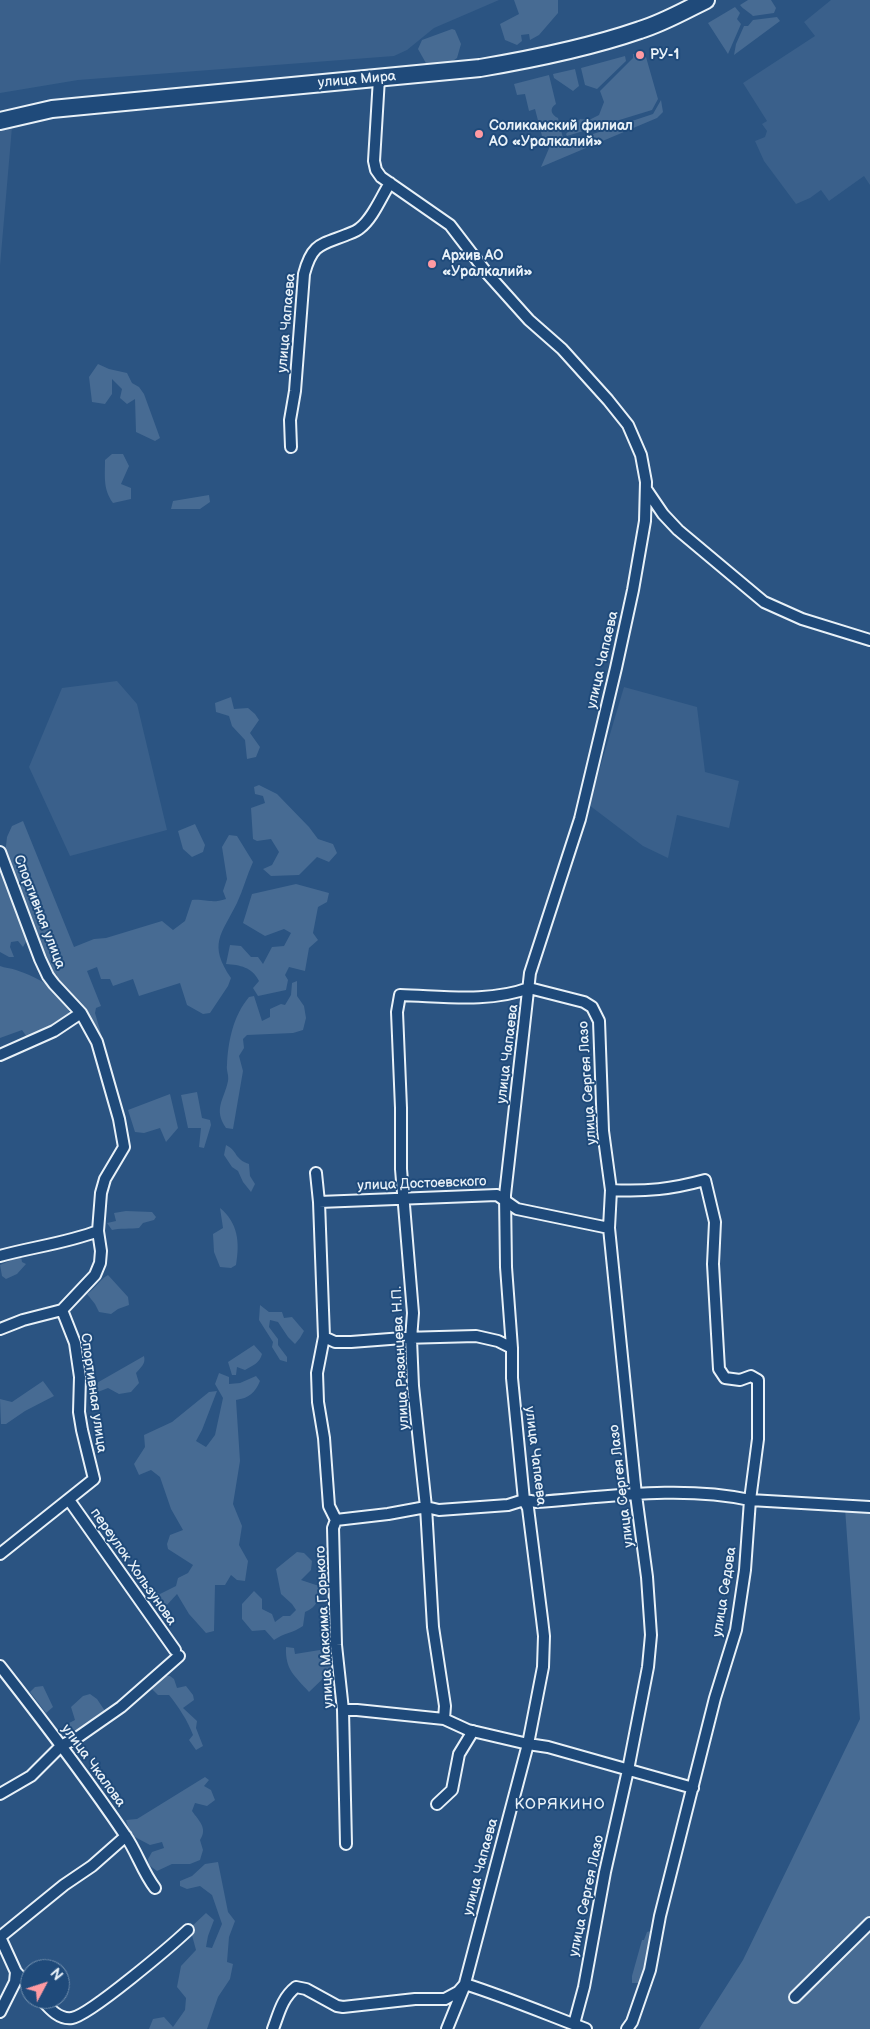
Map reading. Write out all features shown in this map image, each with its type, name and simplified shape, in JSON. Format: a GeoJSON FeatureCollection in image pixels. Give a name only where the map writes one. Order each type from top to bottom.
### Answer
{"type":"FeatureCollection","features":[{"type":"Feature","properties":{"kind":"highway","name":"улица Мира"},"geometry":{"type":"LineString","coordinates":[[0,121],[52,109],[76,106],[480,68],[532,59],[640,30],[669,19],[706,0]]}},
{"type":"Feature","properties":{"kind":"street","name":"улица Чапаева"},"geometry":{"type":"LineString","coordinates":[[379,78],[374,161],[376,170],[390,183],[450,225],[486,272],[529,320],[562,349],[608,400],[628,425],[641,455],[646,489],[645,521],[633,590],[580,820],[530,973],[506,1202],[506,1266],[512,1348],[512,1378],[524,1500],[528,1508],[544,1636],[543,1667],[528,1744],[465,1984],[447,2029]]}},
{"type":"Feature","properties":{"kind":"street","name":"улица Чапаева"},"geometry":{"type":"LineString","coordinates":[[291,446],[290,420],[295,392],[304,274],[311,253],[329,240],[360,229],[371,215],[390,183]]}},
{"type":"Feature","properties":{"kind":"street"},"geometry":{"type":"LineString","coordinates":[[646,489],[663,514],[678,530],[764,602],[802,619],[870,640]]}},
{"type":"Feature","properties":{"kind":"street","name":"Спортивная улица"},"geometry":{"type":"LineString","coordinates":[[0,852],[44,968],[54,984],[81,1014],[97,1042],[120,1119],[124,1143],[124,1147],[105,1179],[101,1193],[98,1231],[101,1251],[100,1263],[95,1275],[62,1310],[75,1343],[80,1377],[82,1430],[94,1479],[69,1500]]}},
{"type":"Feature","properties":{"kind":"street","name":"улица Рязанцева Н.П."},"geometry":{"type":"LineString","coordinates":[[444,1720],[445,1706],[433,1627],[426,1507],[413,1386],[411,1339],[413,1313],[401,1169],[401,1108],[397,1012],[400,995],[477,997],[518,992],[529,988]]}},
{"type":"Feature","properties":{"kind":"street","name":"улица Сергея Лазо"},"geometry":{"type":"LineString","coordinates":[[529,988],[584,1002],[597,1014],[599,1021],[604,1131],[611,1190],[609,1228],[636,1495],[648,1577],[651,1635],[648,1667],[628,1770],[605,1872],[584,1987],[574,2024]]}},
{"type":"Feature","properties":{"kind":"street"},"geometry":{"type":"LineString","coordinates":[[0,1055],[54,1031],[81,1014]]}},
{"type":"Feature","properties":{"kind":"street","name":"улица Максима Горького"},"geometry":{"type":"LineString","coordinates":[[316,1173],[319,1202],[324,1337],[317,1373],[318,1402],[324,1438],[329,1506],[336,1520],[333,1528],[336,1645],[343,1710],[346,1844]]}},
{"type":"Feature","properties":{"kind":"street","name":"улица Седова"},"geometry":{"type":"LineString","coordinates":[[611,1190],[640,1192],[674,1188],[705,1180],[715,1222],[713,1264],[719,1369],[725,1378],[740,1380],[751,1376],[758,1380],[758,1439],[750,1500],[745,1570],[736,1630],[715,1698],[660,1916],[650,1970],[632,2022],[627,2029]]}},
{"type":"Feature","properties":{"kind":"street","name":"улица Достоевского"},"geometry":{"type":"LineString","coordinates":[[319,1202],[497,1195],[517,1210],[609,1228]]}},
{"type":"Feature","properties":{"kind":"street"},"geometry":{"type":"LineString","coordinates":[[0,1256],[82,1237],[98,1231]]}},
{"type":"Feature","properties":{"kind":"street"},"geometry":{"type":"LineString","coordinates":[[0,1329],[23,1320],[62,1310]]}},
{"type":"Feature","properties":{"kind":"street"},"geometry":{"type":"LineString","coordinates":[[324,1337],[335,1342],[351,1342],[476,1336],[498,1340],[512,1348]]}},
{"type":"Feature","properties":{"kind":"street"},"geometry":{"type":"LineString","coordinates":[[336,1520],[426,1507],[439,1510],[508,1505],[524,1500],[537,1502],[636,1495],[686,1494],[870,1507]]}},
{"type":"Feature","properties":{"kind":"street"},"geometry":{"type":"LineString","coordinates":[[0,1554],[69,1500]]}},
{"type":"Feature","properties":{"kind":"street","name":"переулок Хользунова"},"geometry":{"type":"LineString","coordinates":[[61,1746],[78,1737],[121,1707],[177,1653],[69,1500]]}},
{"type":"Feature","properties":{"kind":"street","name":"улица Чкалова"},"geometry":{"type":"LineString","coordinates":[[0,1666],[126,1836],[139,1857],[143,1870],[155,1888]]}},
{"type":"Feature","properties":{"kind":"street"},"geometry":{"type":"LineString","coordinates":[[343,1710],[444,1720],[473,1731],[548,1747],[693,1788]]}},
{"type":"Feature","properties":{"kind":"street"},"geometry":{"type":"LineString","coordinates":[[437,1804],[452,1790],[459,1754],[473,1731]]}},
{"type":"Feature","properties":{"kind":"street"},"geometry":{"type":"LineString","coordinates":[[0,1794],[31,1776],[61,1746]]}},
{"type":"Feature","properties":{"kind":"street"},"geometry":{"type":"LineString","coordinates":[[20,1976],[16,1972],[0,1937],[64,1885],[92,1866],[126,1836]]}},
{"type":"Feature","properties":{"kind":"street"},"geometry":{"type":"LineString","coordinates":[[795,1997],[870,1923]]}},
{"type":"Feature","properties":{"kind":"street"},"geometry":{"type":"LineString","coordinates":[[50,2009],[55,2014],[64,2018],[73,2018],[90,2010],[171,1946],[188,1930]]}},
{"type":"Feature","properties":{"kind":"street"},"geometry":{"type":"LineString","coordinates":[[0,2012],[2,2004],[15,1982],[16,1972]]}},
{"type":"Feature","properties":{"kind":"street"},"geometry":{"type":"LineString","coordinates":[[273,2029],[282,2002],[288,1993],[296,1987],[306,1989],[337,2006],[343,2007],[415,1999],[445,2000],[458,1992],[465,1984],[500,1995],[548,2016],[586,2029]]}},
{"type":"Feature","properties":{"kind":"shaded area"},"geometry":{"type":"Polygon","coordinates":[[[0,0],[499,0],[434,28],[407,50],[394,56],[78,80],[0,93],[0,0]]]}},
{"type":"Feature","properties":{"kind":"shaded area"},"geometry":{"type":"Polygon","coordinates":[[[514,0],[558,0],[558,13],[539,35],[530,40],[529,34],[521,35],[522,41],[517,45],[505,40],[500,24],[519,14],[514,0]]]}},
{"type":"Feature","properties":{"kind":"shaded area"},"geometry":{"type":"Polygon","coordinates":[[[748,0],[771,0],[776,8],[774,13],[753,16],[740,5],[748,0]]]}},
{"type":"Feature","properties":{"kind":"shaded area"},"geometry":{"type":"Polygon","coordinates":[[[831,0],[870,0],[870,185],[864,176],[829,201],[821,190],[810,198],[796,204],[764,161],[755,141],[765,137],[767,131],[762,124],[767,121],[743,83],[815,36],[804,22],[831,0]]]}},
{"type":"Feature","properties":{"kind":"shaded area"},"geometry":{"type":"Polygon","coordinates":[[[735,7],[740,13],[737,19],[741,24],[728,54],[708,23],[735,7]]]}},
{"type":"Feature","properties":{"kind":"shaded area"},"geometry":{"type":"Polygon","coordinates":[[[777,17],[780,21],[734,55],[736,44],[744,26],[748,26],[753,20],[777,17]]]}},
{"type":"Feature","properties":{"kind":"shaded area"},"geometry":{"type":"Polygon","coordinates":[[[452,29],[455,30],[461,44],[457,58],[447,65],[427,65],[418,49],[422,40],[452,29]]]}},
{"type":"Feature","properties":{"kind":"shaded area"},"geometry":{"type":"Polygon","coordinates":[[[633,54],[635,54],[637,59],[646,57],[658,99],[652,110],[567,136],[566,134],[580,119],[589,120],[599,115],[604,102],[600,91],[633,58],[633,54]]]}},
{"type":"Feature","properties":{"kind":"shaded area"},"geometry":{"type":"Polygon","coordinates":[[[625,56],[626,61],[597,89],[585,85],[581,68],[625,56]]]}},
{"type":"Feature","properties":{"kind":"shaded area"},"geometry":{"type":"Polygon","coordinates":[[[575,69],[579,86],[573,91],[554,78],[553,74],[575,69]]]}},
{"type":"Feature","properties":{"kind":"shaded area"},"geometry":{"type":"Polygon","coordinates":[[[549,75],[556,104],[552,107],[552,111],[558,118],[563,138],[549,141],[542,136],[535,109],[529,111],[525,94],[517,95],[514,84],[549,75]]]}},
{"type":"Feature","properties":{"kind":"shaded area"},"geometry":{"type":"Polygon","coordinates":[[[661,100],[663,112],[657,118],[541,167],[550,146],[554,147],[653,114],[661,100]]]}},
{"type":"Feature","properties":{"kind":"shaded area"},"geometry":{"type":"Polygon","coordinates":[[[12,127],[0,266],[0,131],[12,127]]]}},
{"type":"Feature","properties":{"kind":"shaded area"},"geometry":{"type":"Polygon","coordinates":[[[98,364],[109,369],[127,373],[132,383],[139,387],[144,394],[160,438],[155,441],[136,432],[135,399],[127,404],[120,398],[122,389],[112,379],[112,394],[105,404],[92,402],[89,377],[98,364]]]}},
{"type":"Feature","properties":{"kind":"shaded area"},"geometry":{"type":"Polygon","coordinates":[[[112,454],[123,454],[129,466],[121,484],[131,488],[131,499],[113,503],[106,488],[105,477],[105,460],[112,454]]]}},
{"type":"Feature","properties":{"kind":"shaded area"},"geometry":{"type":"Polygon","coordinates":[[[209,495],[210,502],[200,509],[171,509],[173,501],[209,495]]]}},
{"type":"Feature","properties":{"kind":"shaded area"},"geometry":{"type":"Polygon","coordinates":[[[117,681],[137,704],[167,830],[70,856],[29,767],[62,688],[117,681]]]}},
{"type":"Feature","properties":{"kind":"shaded area"},"geometry":{"type":"Polygon","coordinates":[[[624,687],[697,707],[705,772],[739,781],[729,828],[677,815],[668,858],[643,846],[589,805],[624,687]]]}},
{"type":"Feature","properties":{"kind":"shaded area"},"geometry":{"type":"Polygon","coordinates":[[[231,697],[234,709],[248,708],[259,720],[250,733],[260,747],[256,757],[247,759],[245,740],[232,726],[229,716],[216,712],[215,703],[231,697]]]}},
{"type":"Feature","properties":{"kind":"shaded area"},"geometry":{"type":"Polygon","coordinates":[[[259,785],[277,794],[318,839],[333,844],[337,853],[329,862],[317,857],[299,875],[271,876],[263,869],[272,865],[279,852],[271,839],[257,841],[253,839],[251,808],[265,803],[263,796],[255,794],[254,787],[259,785]]]}},
{"type":"Feature","properties":{"kind":"shaded area"},"geometry":{"type":"Polygon","coordinates":[[[23,821],[74,947],[94,939],[106,938],[162,921],[173,930],[185,921],[192,900],[213,901],[226,899],[223,891],[227,879],[222,847],[229,835],[237,836],[253,862],[239,898],[219,940],[220,956],[231,978],[228,986],[210,1013],[203,1014],[187,1005],[180,983],[139,996],[133,979],[113,986],[110,979],[101,979],[97,967],[87,971],[101,1006],[96,1008],[95,1013],[102,1037],[99,1037],[82,1005],[56,982],[57,975],[50,973],[5,855],[7,837],[12,826],[23,821]]]}},
{"type":"Feature","properties":{"kind":"shaded area"},"geometry":{"type":"Polygon","coordinates":[[[195,824],[205,845],[203,852],[192,857],[183,849],[178,831],[195,824]]]}},
{"type":"Feature","properties":{"kind":"shaded area"},"geometry":{"type":"Polygon","coordinates":[[[0,858],[25,927],[27,940],[23,947],[18,941],[11,942],[10,947],[14,957],[9,957],[0,952],[0,858]]]}},
{"type":"Feature","properties":{"kind":"shaded area"},"geometry":{"type":"Polygon","coordinates":[[[296,884],[329,893],[327,902],[318,907],[313,933],[318,940],[309,948],[305,971],[289,967],[285,975],[288,980],[286,990],[258,996],[253,988],[259,981],[253,973],[241,966],[226,964],[230,945],[241,946],[251,957],[258,957],[263,964],[272,947],[284,946],[291,933],[284,929],[265,936],[243,923],[252,894],[296,884]]]}},
{"type":"Feature","properties":{"kind":"shaded area"},"geometry":{"type":"Polygon","coordinates":[[[0,966],[14,969],[42,981],[64,1000],[70,1017],[29,1040],[22,1030],[0,1038],[0,966]]]}},
{"type":"Feature","properties":{"kind":"shaded area"},"geometry":{"type":"Polygon","coordinates":[[[297,981],[297,996],[304,1006],[306,1018],[303,1030],[293,1033],[247,1035],[243,1039],[244,1048],[239,1056],[243,1071],[233,1129],[226,1128],[220,1115],[220,1110],[228,1081],[227,1067],[230,1038],[239,1012],[249,997],[254,996],[262,1021],[270,1017],[270,1009],[281,1004],[285,1005],[291,995],[292,983],[297,981]]]}},
{"type":"Feature","properties":{"kind":"shaded area"},"geometry":{"type":"Polygon","coordinates":[[[197,1092],[202,1118],[210,1120],[211,1125],[204,1148],[199,1147],[201,1128],[188,1128],[181,1095],[197,1092]]]}},
{"type":"Feature","properties":{"kind":"shaded area"},"geometry":{"type":"Polygon","coordinates":[[[170,1094],[178,1128],[166,1142],[160,1128],[144,1133],[135,1132],[128,1110],[170,1094]]]}},
{"type":"Feature","properties":{"kind":"shaded area"},"geometry":{"type":"Polygon","coordinates":[[[226,1145],[241,1160],[249,1164],[250,1176],[255,1184],[251,1192],[243,1182],[238,1171],[232,1167],[224,1155],[226,1145]]]}},
{"type":"Feature","properties":{"kind":"shaded area"},"geometry":{"type":"Polygon","coordinates":[[[220,1208],[231,1220],[236,1234],[238,1248],[236,1265],[231,1268],[220,1267],[214,1252],[213,1234],[223,1228],[220,1208]]]}},
{"type":"Feature","properties":{"kind":"shaded area"},"geometry":{"type":"Polygon","coordinates":[[[126,1211],[152,1212],[156,1217],[154,1220],[143,1223],[139,1228],[112,1230],[107,1223],[116,1221],[114,1213],[126,1211]]]}},
{"type":"Feature","properties":{"kind":"shaded area"},"geometry":{"type":"Polygon","coordinates":[[[21,1256],[22,1262],[26,1264],[17,1274],[6,1279],[2,1276],[0,1265],[21,1256]]]}},
{"type":"Feature","properties":{"kind":"shaded area"},"geometry":{"type":"Polygon","coordinates":[[[108,1275],[128,1297],[129,1305],[111,1314],[99,1312],[87,1294],[108,1275]]]}},
{"type":"Feature","properties":{"kind":"shaded area"},"geometry":{"type":"Polygon","coordinates":[[[260,1305],[269,1312],[282,1312],[284,1318],[292,1317],[304,1331],[295,1344],[278,1322],[270,1320],[269,1327],[278,1339],[278,1345],[287,1357],[287,1362],[280,1360],[272,1347],[273,1342],[259,1320],[260,1305]]]}},
{"type":"Feature","properties":{"kind":"shaded area"},"geometry":{"type":"Polygon","coordinates":[[[254,1345],[262,1354],[259,1360],[245,1370],[237,1367],[236,1375],[232,1375],[228,1362],[254,1345]]]}},
{"type":"Feature","properties":{"kind":"shaded area"},"geometry":{"type":"Polygon","coordinates":[[[144,1356],[144,1363],[136,1373],[139,1383],[131,1392],[119,1394],[108,1388],[92,1392],[95,1384],[144,1356]]]}},
{"type":"Feature","properties":{"kind":"shaded area"},"geometry":{"type":"Polygon","coordinates":[[[219,1373],[229,1377],[229,1384],[240,1383],[256,1376],[260,1381],[251,1394],[236,1400],[240,1461],[233,1504],[242,1526],[239,1545],[248,1561],[245,1581],[237,1580],[231,1575],[225,1585],[215,1585],[214,1631],[206,1633],[189,1614],[177,1594],[166,1606],[148,1597],[145,1592],[152,1591],[160,1594],[176,1586],[178,1578],[188,1573],[193,1565],[168,1549],[167,1544],[170,1535],[183,1530],[171,1509],[160,1477],[151,1470],[139,1475],[134,1464],[145,1447],[144,1435],[172,1422],[209,1392],[217,1391],[196,1441],[206,1447],[215,1435],[223,1398],[215,1384],[219,1373]]]}},
{"type":"Feature","properties":{"kind":"shaded area"},"geometry":{"type":"Polygon","coordinates":[[[43,1381],[54,1396],[25,1411],[6,1424],[1,1424],[0,1399],[12,1402],[43,1381]]]}},
{"type":"Feature","properties":{"kind":"shaded area"},"geometry":{"type":"Polygon","coordinates":[[[845,1508],[870,1511],[870,2029],[699,2029],[743,1960],[860,1719],[845,1508]]]}},
{"type":"Feature","properties":{"kind":"shaded area"},"geometry":{"type":"Polygon","coordinates":[[[297,1552],[304,1553],[312,1561],[311,1570],[301,1580],[319,1586],[318,1599],[312,1608],[305,1612],[303,1626],[274,1640],[265,1630],[252,1631],[242,1619],[242,1604],[254,1591],[262,1599],[262,1609],[272,1614],[275,1622],[283,1616],[290,1616],[296,1610],[281,1594],[276,1569],[297,1552]]]}},
{"type":"Feature","properties":{"kind":"shaded area"},"geometry":{"type":"Polygon","coordinates":[[[286,1647],[294,1648],[295,1654],[326,1649],[334,1662],[333,1669],[309,1692],[295,1677],[289,1667],[286,1647]]]}},
{"type":"Feature","properties":{"kind":"shaded area"},"geometry":{"type":"Polygon","coordinates":[[[166,1676],[174,1679],[177,1688],[186,1686],[193,1695],[194,1700],[183,1708],[197,1721],[196,1728],[203,1746],[196,1750],[189,1740],[193,1735],[191,1730],[176,1704],[169,1695],[158,1695],[151,1688],[166,1676]]]}},
{"type":"Feature","properties":{"kind":"shaded area"},"geometry":{"type":"Polygon","coordinates":[[[43,1686],[53,1707],[46,1713],[30,1692],[35,1687],[43,1686]]]}},
{"type":"Feature","properties":{"kind":"shaded area"},"geometry":{"type":"Polygon","coordinates":[[[90,1694],[97,1699],[105,1711],[77,1732],[71,1734],[65,1725],[75,1720],[71,1707],[83,1696],[90,1694]]]}},
{"type":"Feature","properties":{"kind":"shaded area"},"geometry":{"type":"Polygon","coordinates":[[[205,1777],[209,1780],[204,1786],[211,1790],[215,1800],[207,1806],[195,1803],[192,1811],[203,1828],[200,1840],[203,1850],[200,1860],[190,1864],[172,1864],[157,1871],[149,1865],[148,1859],[152,1852],[164,1848],[162,1842],[150,1845],[131,1835],[126,1820],[137,1819],[205,1777]]]}},
{"type":"Feature","properties":{"kind":"shaded area"},"geometry":{"type":"Polygon","coordinates":[[[218,1862],[228,1912],[235,1921],[229,1937],[227,1962],[233,1964],[230,1979],[218,1997],[207,2029],[149,2029],[153,2019],[164,2017],[173,2027],[185,2010],[186,1998],[177,1987],[181,1966],[196,1950],[190,1928],[206,1913],[214,1920],[206,1947],[212,1948],[222,1924],[212,1895],[200,1886],[187,1889],[180,1886],[180,1881],[192,1876],[205,1864],[218,1862]]]}},
{"type":"Feature","properties":{"kind":"shaded area"},"geometry":{"type":"Polygon","coordinates":[[[653,1930],[647,1971],[639,1983],[632,1983],[632,1976],[642,1940],[644,1940],[647,1932],[653,1930]]]}},
{"type":"Feature","properties":{"kind":"place","name":"РУ-1"},"geometry":{"type":"Point","coordinates":[640,55]}},
{"type":"Feature","properties":{"kind":"place","name":"Соликамский филиал АО «Уралкалий»"},"geometry":{"type":"Point","coordinates":[479,134]}},
{"type":"Feature","properties":{"kind":"place","name":"Архив АО «Уралкалий»"},"geometry":{"type":"Point","coordinates":[432,264]}},
{"type":"Feature","properties":{"kind":"district","name":"КОРЯКИНО"},"geometry":{"type":"Point","coordinates":[560,1805]}}]}
